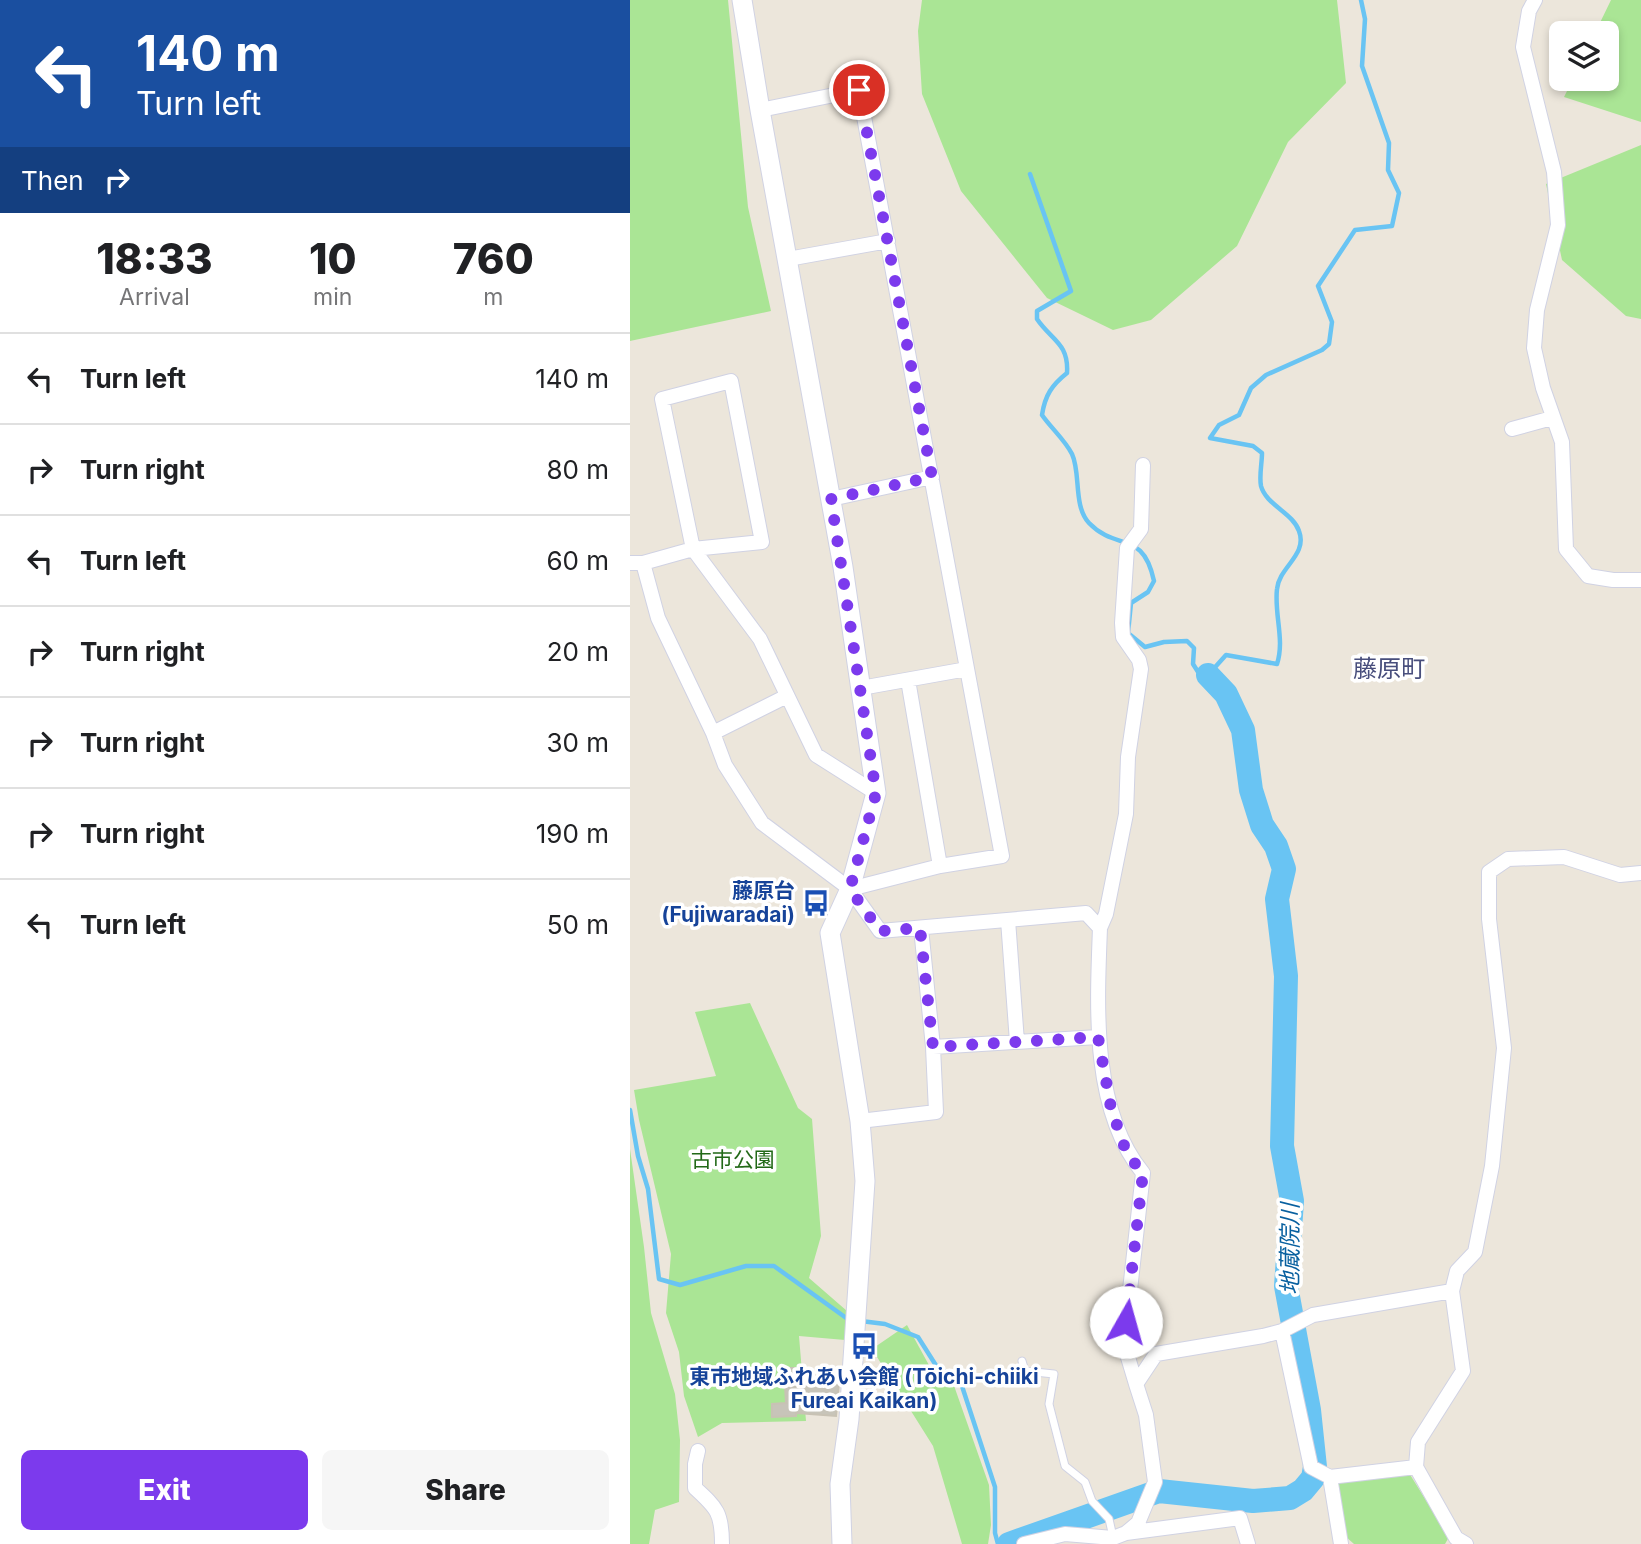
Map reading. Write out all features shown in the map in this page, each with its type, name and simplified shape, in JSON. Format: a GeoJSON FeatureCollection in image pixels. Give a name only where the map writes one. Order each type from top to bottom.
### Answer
{"type":"FeatureCollection","features":[{"type":"Feature","properties":{"kind":"street"},"geometry":{"type":"LineString","coordinates":[[742,0],[831,499],[876,793],[850,889],[830,933],[860,1121],[865,1181],[849,1419],[840,1484],[842,1544]]}},
{"type":"Feature","properties":{"kind":"street"},"geometry":{"type":"LineString","coordinates":[[1535,0],[1529,11],[1523,47],[1554,172],[1558,225],[1537,310],[1534,348],[1552,418],[1562,442],[1566,549],[1588,576],[1613,580],[1641,580]]}},
{"type":"Feature","properties":{"kind":"street"},"geometry":{"type":"LineString","coordinates":[[760,110],[859,90],[1002,856],[940,866],[850,889]]}},
{"type":"Feature","properties":{"kind":"street"},"geometry":{"type":"LineString","coordinates":[[788,258],[888,241]]}},
{"type":"Feature","properties":{"kind":"street"},"geometry":{"type":"LineString","coordinates":[[876,793],[816,755],[760,639],[693,549],[662,399],[730,381],[762,542],[693,549],[637,563],[658,618],[713,733],[725,765],[762,822],[850,889],[880,931],[1086,914],[1100,928]]}},
{"type":"Feature","properties":{"kind":"street"},"geometry":{"type":"LineString","coordinates":[[1512,429],[1552,418]]}},
{"type":"Feature","properties":{"kind":"street"},"geometry":{"type":"LineString","coordinates":[[1119,1536],[1138,1523],[1155,1482],[1146,1415],[1124,1344],[1143,1173],[1127,1154],[1111,1108],[1098,1037],[1100,928],[1109,902],[1126,814],[1128,757],[1141,669],[1139,660],[1123,637],[1122,623],[1127,548],[1141,529],[1143,465]]}},
{"type":"Feature","properties":{"kind":"street"},"geometry":{"type":"LineString","coordinates":[[831,499],[932,477]]}},
{"type":"Feature","properties":{"kind":"street"},"geometry":{"type":"LineString","coordinates":[[861,688],[967,669]]}},
{"type":"Feature","properties":{"kind":"street"},"geometry":{"type":"LineString","coordinates":[[908,680],[940,866]]}},
{"type":"Feature","properties":{"kind":"street"},"geometry":{"type":"LineString","coordinates":[[713,733],[787,696]]}},
{"type":"Feature","properties":{"kind":"street"},"geometry":{"type":"LineString","coordinates":[[1466,1544],[1456,1538],[1416,1466],[1418,1442],[1463,1371],[1452,1291],[1457,1271],[1475,1252],[1492,1166],[1504,1048],[1489,919],[1489,872],[1508,859],[1564,857],[1620,875],[1641,873]]}},
{"type":"Feature","properties":{"kind":"street"},"geometry":{"type":"LineString","coordinates":[[1008,920],[1017,1042]]}},
{"type":"Feature","properties":{"kind":"street"},"geometry":{"type":"LineString","coordinates":[[860,1121],[936,1112],[933,1047],[920,928]]}},
{"type":"Feature","properties":{"kind":"street"},"geometry":{"type":"LineString","coordinates":[[933,1047],[1098,1037]]}},
{"type":"Feature","properties":{"kind":"street"},"geometry":{"type":"LineString","coordinates":[[1136,1384],[1156,1354],[1289,1327],[1313,1315],[1452,1291]]}},
{"type":"Feature","properties":{"kind":"street"},"geometry":{"type":"LineString","coordinates":[[1289,1327],[1311,1467],[1331,1478],[1416,1466]]}},
{"type":"Feature","properties":{"kind":"street"},"geometry":{"type":"LineString","coordinates":[[698,1451],[695,1488],[717,1508],[722,1544]]}},
{"type":"Feature","properties":{"kind":"street"},"geometry":{"type":"LineString","coordinates":[[1331,1478],[1341,1544]]}},
{"type":"Feature","properties":{"kind":"street"},"geometry":{"type":"LineString","coordinates":[[1024,1544],[1065,1534],[1119,1536],[1240,1518],[1248,1544]]}},
{"type":"Feature","properties":{"kind":"lane"},"geometry":{"type":"LineString","coordinates":[[1022,1361],[1025,1371],[1054,1374],[1049,1404],[1065,1466],[1085,1482],[1092,1501],[1109,1518],[1119,1536]]}},
{"type":"Feature","properties":{"kind":"green space"},"geometry":{"type":"Polygon","coordinates":[[[630,0],[728,0],[748,207],[771,311],[630,341],[630,0]]]}},
{"type":"Feature","properties":{"kind":"green space"},"geometry":{"type":"Polygon","coordinates":[[[922,0],[1337,0],[1346,83],[1288,142],[1237,246],[1151,320],[1113,330],[1047,298],[961,191],[922,94],[918,31],[922,0]]]}},
{"type":"Feature","properties":{"kind":"green space"},"geometry":{"type":"Polygon","coordinates":[[[1611,0],[1641,0],[1641,122],[1564,97],[1567,91],[1619,91],[1619,21],[1601,21],[1611,0]]]}},
{"type":"Feature","properties":{"kind":"green space"},"geometry":{"type":"Polygon","coordinates":[[[1641,145],[1641,319],[1626,316],[1562,260],[1546,184],[1641,145]]]}},
{"type":"Feature","properties":{"kind":"green space","name":"古市公園"},"geometry":{"type":"Polygon","coordinates":[[[750,1003],[798,1108],[812,1119],[821,1236],[809,1278],[847,1311],[845,1340],[799,1336],[806,1421],[722,1423],[698,1437],[684,1396],[679,1352],[666,1313],[671,1254],[634,1090],[716,1076],[695,1012],[750,1003]]]}},
{"type":"Feature","properties":{"kind":"green space"},"geometry":{"type":"Polygon","coordinates":[[[630,1149],[651,1313],[675,1394],[680,1440],[679,1502],[655,1510],[649,1544],[630,1544],[630,1149]]]}},
{"type":"Feature","properties":{"kind":"green space"},"geometry":{"type":"Polygon","coordinates":[[[907,1325],[930,1367],[952,1380],[989,1485],[991,1525],[988,1544],[962,1544],[933,1446],[872,1349],[907,1325]]]}},
{"type":"Feature","properties":{"kind":"green space"},"geometry":{"type":"Polygon","coordinates":[[[1409,1473],[1449,1537],[1445,1544],[1354,1544],[1345,1536],[1336,1481],[1409,1473]]]}},
{"type":"Feature","properties":{"kind":"building"},"geometry":{"type":"Polygon","coordinates":[[[784,1368],[795,1368],[795,1379],[839,1383],[836,1416],[796,1413],[796,1416],[772,1417],[772,1404],[786,1403],[784,1368]]]}},
{"type":"Feature","properties":{"kind":"waterway"},"geometry":{"type":"LineString","coordinates":[[1030,174],[1071,291],[1037,311],[1037,319],[1062,348],[1067,363],[1067,373],[1050,391],[1042,415],[1072,454],[1084,516],[1099,532],[1136,547],[1149,565],[1154,581],[1148,592],[1131,603],[1128,633],[1145,647],[1164,642],[1187,641],[1194,648],[1193,664],[1200,675],[1208,675],[1226,655],[1277,664],[1280,646],[1277,589],[1300,547],[1299,531],[1291,519],[1264,493],[1260,482],[1262,453],[1253,446],[1210,438],[1219,425],[1239,415],[1251,388],[1266,375],[1322,350],[1329,344],[1332,322],[1318,286],[1355,230],[1392,226],[1399,193],[1388,170],[1389,143],[1362,66],[1365,19],[1361,0]]}},
{"type":"Feature","properties":{"kind":"waterway","name":"地蔵院川"},"geometry":{"type":"LineString","coordinates":[[1009,1544],[1159,1491],[1253,1501],[1290,1498],[1303,1490],[1313,1478],[1315,1467],[1309,1410],[1286,1286],[1292,1201],[1282,1146],[1286,976],[1277,899],[1284,869],[1276,846],[1262,825],[1251,790],[1243,730],[1226,694],[1208,675]]}},
{"type":"Feature","properties":{"kind":"waterway"},"geometry":{"type":"LineString","coordinates":[[630,1110],[638,1156],[648,1189],[659,1279],[680,1285],[746,1266],[774,1266],[849,1320]]}},
{"type":"Feature","properties":{"kind":"waterway"},"geometry":{"type":"LineString","coordinates":[[861,1321],[885,1324],[918,1337],[937,1367],[960,1380],[995,1487],[995,1533],[998,1544]]}},
{"type":"Feature","properties":{"kind":"place","name":"藤原台 (Fujiwaradai)"},"geometry":{"type":"Point","coordinates":[816,903]}},
{"type":"Feature","properties":{"kind":"place","name":"東市地域ふれあい会館 (Tōichi-chiiki Fureai Kaikan)"},"geometry":{"type":"Point","coordinates":[864,1346]}},
{"type":"Feature","properties":{"kind":"district","name":"藤原町"},"geometry":{"type":"Point","coordinates":[1389,669]}},
{"type":"Feature","properties":{"kind":"route"},"geometry":{"type":"LineString","coordinates":[[859,90],[932,477],[831,499],[876,793],[850,889],[880,931],[920,928],[933,1047],[1098,1037],[1111,1108],[1127,1154],[1143,1173],[1126,1322]]}}]}
